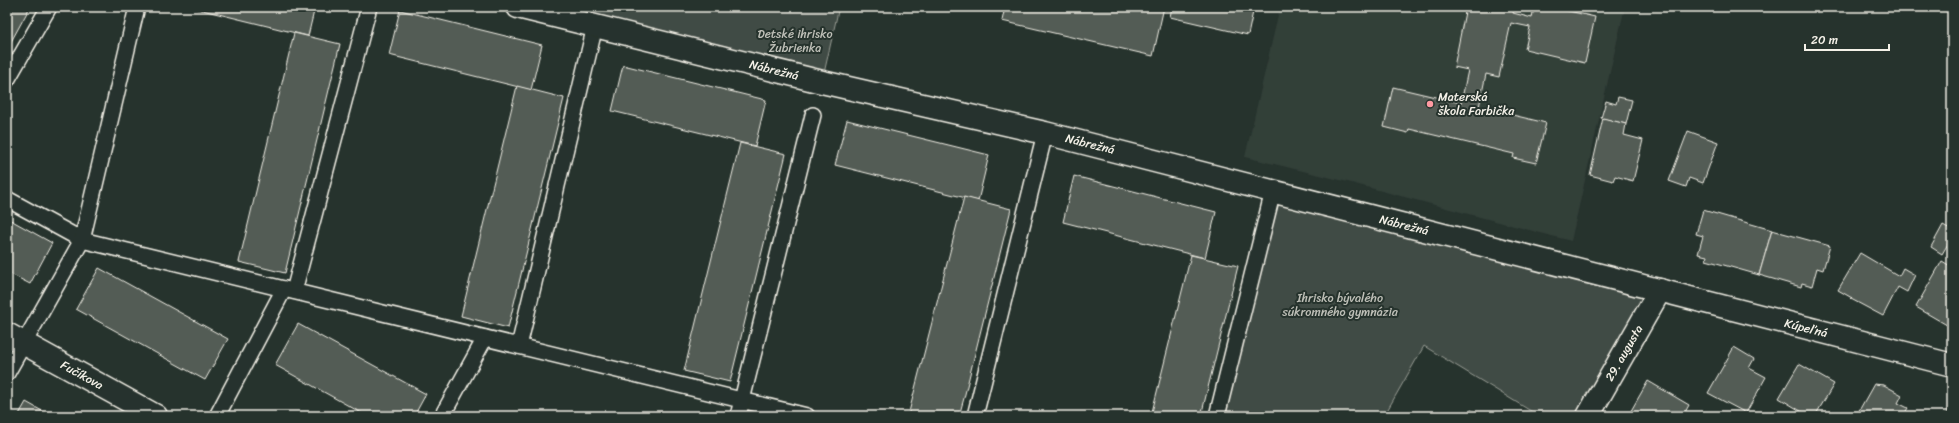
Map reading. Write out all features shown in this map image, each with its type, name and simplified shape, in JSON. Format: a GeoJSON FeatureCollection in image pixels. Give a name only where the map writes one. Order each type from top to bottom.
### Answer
{"type":"FeatureCollection","features":[{"type":"Feature","properties":{"kind":"street","name":"Nábrežná"},"geometry":{"type":"LineString","coordinates":[[518,7],[822,82],[1045,133],[1660,290]]}},
{"type":"Feature","properties":{"kind":"street","name":"Kúpeľná"},"geometry":{"type":"LineString","coordinates":[[1660,290],[1952,365]]}},
{"type":"Feature","properties":{"kind":"street","name":"29. augusta"},"geometry":{"type":"LineString","coordinates":[[1588,416],[1660,290]]}},
{"type":"Feature","properties":{"kind":"street","name":"Fučíkova"},"geometry":{"type":"LineString","coordinates":[[16,339],[156,416]]}},
{"type":"Feature","properties":{"kind":"lane"},"geometry":{"type":"LineString","coordinates":[[7,80],[49,7]]}},
{"type":"Feature","properties":{"kind":"lane"},"geometry":{"type":"LineString","coordinates":[[7,373],[16,339],[82,240],[137,7]]}},
{"type":"Feature","properties":{"kind":"lane"},"geometry":{"type":"LineString","coordinates":[[217,416],[289,290],[369,7]]}},
{"type":"Feature","properties":{"kind":"lane"},"geometry":{"type":"LineString","coordinates":[[518,346],[595,26]]}},
{"type":"Feature","properties":{"kind":"lane"},"geometry":{"type":"LineString","coordinates":[[738,416],[813,115]]}},
{"type":"Feature","properties":{"kind":"lane"},"geometry":{"type":"LineString","coordinates":[[975,416],[1045,133]]}},
{"type":"Feature","properties":{"kind":"lane"},"geometry":{"type":"LineString","coordinates":[[1217,416],[1273,191]]}},
{"type":"Feature","properties":{"kind":"lane"},"geometry":{"type":"LineString","coordinates":[[7,199],[82,240],[807,416]]}},
{"type":"Feature","properties":{"kind":"lane"},"geometry":{"type":"LineString","coordinates":[[442,416],[484,338]]}},
{"type":"Feature","properties":{"kind":"shaded area","name":"Materská škola Farbička"},"geometry":{"type":"Polygon","coordinates":[[[1280,7],[1625,7],[1571,241],[1344,181],[1245,157],[1280,7]]]}},
{"type":"Feature","properties":{"kind":"green space","name":"Detské ihrisko Žubrienka"},"geometry":{"type":"Polygon","coordinates":[[[518,7],[839,7],[822,82],[518,7]]]}},
{"type":"Feature","properties":{"kind":"green space","name":"Ihrisko bývalého súkromného gymnázia"},"geometry":{"type":"Polygon","coordinates":[[[1273,191],[1660,290],[1588,416],[1539,416],[1424,346],[1384,416],[1217,416],[1273,191]]]}},
{"type":"Feature","properties":{"kind":"building"},"geometry":{"type":"Polygon","coordinates":[[[7,7],[30,7],[7,49],[7,7]]]}},
{"type":"Feature","properties":{"kind":"building"},"geometry":{"type":"Polygon","coordinates":[[[190,7],[315,7],[308,36],[190,7]]]}},
{"type":"Feature","properties":{"kind":"building"},"geometry":{"type":"Polygon","coordinates":[[[1005,7],[1164,7],[1153,56],[1002,21],[1005,7]]]}},
{"type":"Feature","properties":{"kind":"building"},"geometry":{"type":"Polygon","coordinates":[[[1172,7],[1254,7],[1248,35],[1170,17],[1172,7]]]}},
{"type":"Feature","properties":{"kind":"building"},"geometry":{"type":"Polygon","coordinates":[[[1466,7],[1514,7],[1513,13],[1532,18],[1534,7],[1551,7],[1595,17],[1585,63],[1525,49],[1530,27],[1511,23],[1499,77],[1486,74],[1479,107],[1546,123],[1536,163],[1513,158],[1514,154],[1409,129],[1408,133],[1384,127],[1393,87],[1461,103],[1468,70],[1454,67],[1466,7]]]}},
{"type":"Feature","properties":{"kind":"building"},"geometry":{"type":"Polygon","coordinates":[[[400,10],[542,45],[531,90],[389,55],[400,10]]]}},
{"type":"Feature","properties":{"kind":"building"},"geometry":{"type":"Polygon","coordinates":[[[294,33],[340,44],[285,273],[239,262],[294,33]]]}},
{"type":"Feature","properties":{"kind":"building"},"geometry":{"type":"Polygon","coordinates":[[[623,65],[766,100],[755,146],[612,111],[623,65]]]}},
{"type":"Feature","properties":{"kind":"building"},"geometry":{"type":"Polygon","coordinates":[[[517,86],[564,98],[508,328],[461,316],[517,86]]]}},
{"type":"Feature","properties":{"kind":"building"},"geometry":{"type":"Polygon","coordinates":[[[1618,97],[1632,100],[1626,124],[1601,118],[1606,101],[1616,104],[1618,97]]]}},
{"type":"Feature","properties":{"kind":"building"},"geometry":{"type":"Polygon","coordinates":[[[1603,118],[1626,124],[1624,135],[1643,140],[1633,181],[1615,176],[1613,181],[1590,175],[1603,118]]]}},
{"type":"Feature","properties":{"kind":"building"},"geometry":{"type":"Polygon","coordinates":[[[847,120],[989,155],[978,201],[835,165],[847,120]]]}},
{"type":"Feature","properties":{"kind":"building"},"geometry":{"type":"Polygon","coordinates":[[[1688,131],[1718,142],[1703,183],[1689,178],[1686,187],[1669,181],[1688,131]]]}},
{"type":"Feature","properties":{"kind":"building"},"geometry":{"type":"Polygon","coordinates":[[[740,143],[786,154],[730,382],[684,371],[740,143]]]}},
{"type":"Feature","properties":{"kind":"building"},"geometry":{"type":"Polygon","coordinates":[[[1074,176],[1216,212],[1205,258],[1063,222],[1074,176]]]}},
{"type":"Feature","properties":{"kind":"building"},"geometry":{"type":"Polygon","coordinates":[[[964,197],[1011,209],[964,398],[959,416],[908,416],[964,197]]]}},
{"type":"Feature","properties":{"kind":"building"},"geometry":{"type":"Polygon","coordinates":[[[1703,210],[1772,230],[1759,275],[1706,260],[1707,256],[1698,254],[1703,236],[1696,234],[1703,210]]]}},
{"type":"Feature","properties":{"kind":"building"},"geometry":{"type":"Polygon","coordinates":[[[7,218],[52,243],[30,284],[7,272],[7,218]]]}},
{"type":"Feature","properties":{"kind":"building"},"geometry":{"type":"Polygon","coordinates":[[[1943,225],[1952,230],[1952,237],[1942,254],[1931,247],[1943,225]]]}},
{"type":"Feature","properties":{"kind":"building"},"geometry":{"type":"Polygon","coordinates":[[[1772,230],[1830,246],[1823,270],[1817,268],[1812,286],[1802,283],[1801,287],[1759,275],[1772,230]]]}},
{"type":"Feature","properties":{"kind":"building"},"geometry":{"type":"Polygon","coordinates":[[[1860,253],[1899,276],[1903,268],[1915,275],[1907,292],[1898,287],[1883,316],[1851,299],[1852,298],[1838,290],[1860,253]]]}},
{"type":"Feature","properties":{"kind":"building"},"geometry":{"type":"Polygon","coordinates":[[[1191,255],[1238,266],[1201,416],[1151,416],[1191,255]]]}},
{"type":"Feature","properties":{"kind":"building"},"geometry":{"type":"Polygon","coordinates":[[[1942,261],[1952,267],[1952,328],[1916,307],[1942,261]]]}},
{"type":"Feature","properties":{"kind":"building"},"geometry":{"type":"Polygon","coordinates":[[[99,268],[228,339],[205,380],[76,309],[99,268]]]}},
{"type":"Feature","properties":{"kind":"building"},"geometry":{"type":"Polygon","coordinates":[[[298,324],[426,394],[414,416],[367,416],[275,365],[298,324]]]}},
{"type":"Feature","properties":{"kind":"building"},"geometry":{"type":"Polygon","coordinates":[[[1734,347],[1754,359],[1749,368],[1766,377],[1746,413],[1708,393],[1734,347]]]}},
{"type":"Feature","properties":{"kind":"building"},"geometry":{"type":"Polygon","coordinates":[[[1799,364],[1834,384],[1815,416],[1809,416],[1779,398],[1799,364]]]}},
{"type":"Feature","properties":{"kind":"building"},"geometry":{"type":"Polygon","coordinates":[[[1648,381],[1689,405],[1683,416],[1628,416],[1648,381]]]}},
{"type":"Feature","properties":{"kind":"building"},"geometry":{"type":"Polygon","coordinates":[[[1874,384],[1884,385],[1902,395],[1898,403],[1908,408],[1903,416],[1856,416],[1874,384]]]}},
{"type":"Feature","properties":{"kind":"building"},"geometry":{"type":"Polygon","coordinates":[[[26,402],[51,416],[18,416],[26,402]]]}},
{"type":"Feature","properties":{"kind":"building"},"geometry":{"type":"Polygon","coordinates":[[[1952,403],[1952,416],[1945,416],[1952,403]]]}},
{"type":"Feature","properties":{"kind":"building"},"geometry":{"type":"Polygon","coordinates":[[[1471,410],[1483,416],[1468,416],[1471,410]]]}},
{"type":"Feature","properties":{"kind":"place","name":"Materská škola Farbička"},"geometry":{"type":"Point","coordinates":[1430,104]}}]}
